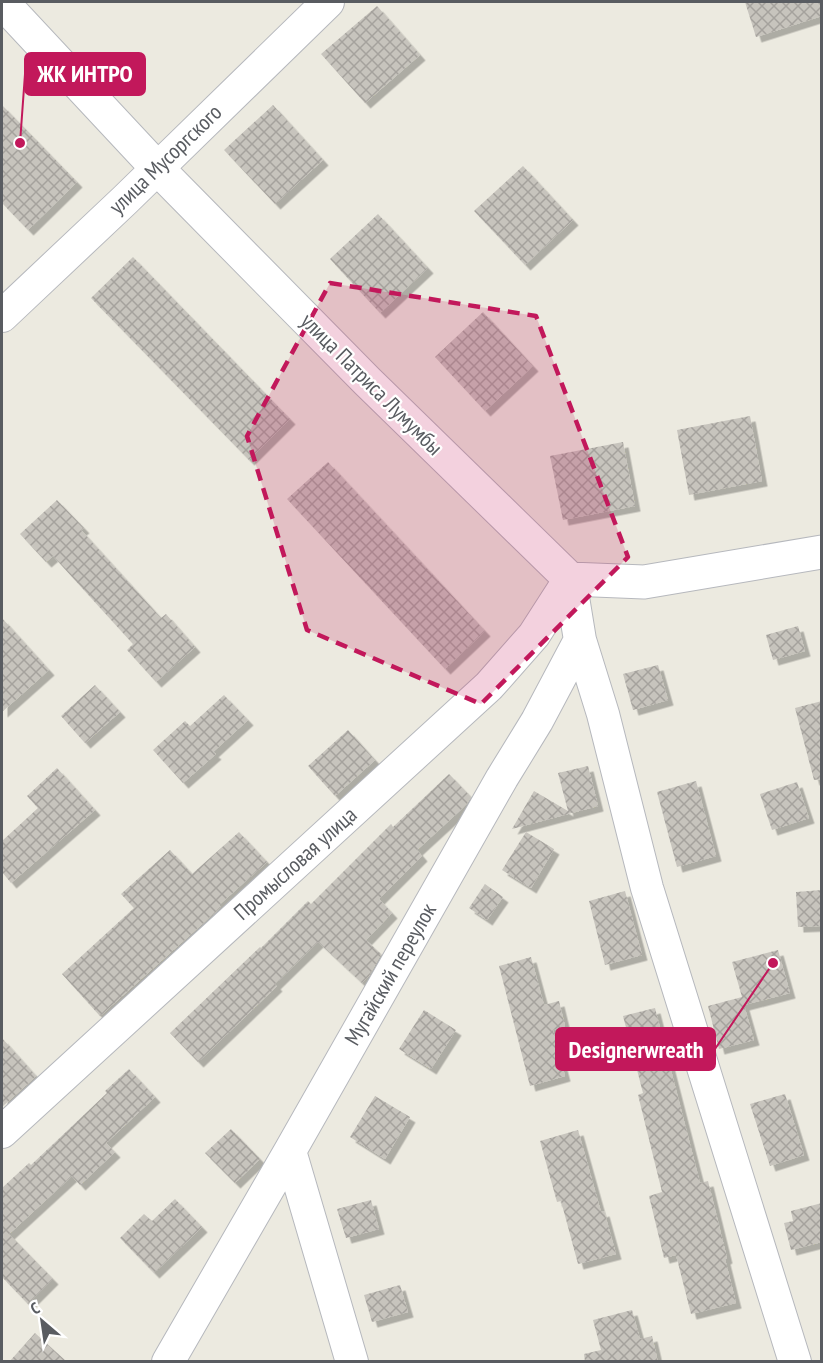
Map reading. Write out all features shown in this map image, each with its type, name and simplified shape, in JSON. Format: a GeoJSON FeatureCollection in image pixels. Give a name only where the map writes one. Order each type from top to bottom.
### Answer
{"type":"FeatureCollection","features":[{"type":"Feature","properties":{"kind":"street","name":"улица Патриса Лумумбы"},"geometry":{"type":"LineString","coordinates":[[2,2],[157,168],[367,381],[570,579]]}},
{"type":"Feature","properties":{"kind":"street","name":"улица Мусоргского"},"geometry":{"type":"LineString","coordinates":[[2,316],[328,2]]}},
{"type":"Feature","properties":{"kind":"street"},"geometry":{"type":"LineString","coordinates":[[795,1362],[647,888],[603,714],[580,640],[570,579],[644,582],[822,552]]}},
{"type":"Feature","properties":{"kind":"street","name":"Промысловая улица"},"geometry":{"type":"LineString","coordinates":[[2,1132],[489,686],[534,635],[570,579]]}},
{"type":"Feature","properties":{"kind":"street","name":"Мугайский переулок"},"geometry":{"type":"LineString","coordinates":[[168,1362],[290,1152],[501,778],[537,721],[580,640]]}},
{"type":"Feature","properties":{"kind":"street"},"geometry":{"type":"LineString","coordinates":[[290,1152],[352,1362]]}},
{"type":"Feature","properties":{"kind":"highlighted area"},"geometry":{"type":"Polygon","coordinates":[[[330,283],[536,316],[628,557],[481,704],[307,630],[247,436],[330,283]]]}},
{"type":"Feature","properties":{"kind":"building"},"geometry":{"type":"Polygon","coordinates":[[[745,2],[822,2],[822,16],[756,37],[745,2]]]}},
{"type":"Feature","properties":{"kind":"building"},"geometry":{"type":"Polygon","coordinates":[[[377,6],[420,55],[365,103],[321,54],[377,6]]]}},
{"type":"Feature","properties":{"kind":"building"},"geometry":{"type":"Polygon","coordinates":[[[2,105],[77,182],[28,230],[2,203],[2,105]]]}},
{"type":"Feature","properties":{"kind":"building"},"geometry":{"type":"Polygon","coordinates":[[[273,105],[323,160],[275,204],[224,150],[273,105]]]}},
{"type":"Feature","properties":{"kind":"building"},"geometry":{"type":"Polygon","coordinates":[[[523,166],[573,220],[525,265],[474,211],[523,166]]]}},
{"type":"Feature","properties":{"kind":"building"},"geometry":{"type":"Polygon","coordinates":[[[378,214],[428,268],[380,313],[330,259],[378,214]]]}},
{"type":"Feature","properties":{"kind":"building"},"geometry":{"type":"Polygon","coordinates":[[[133,257],[290,419],[249,460],[91,298],[133,257]]]}},
{"type":"Feature","properties":{"kind":"building"},"geometry":{"type":"Polygon","coordinates":[[[483,312],[533,366],[485,411],[435,357],[483,312]]]}},
{"type":"Feature","properties":{"kind":"building"},"geometry":{"type":"Polygon","coordinates":[[[750,416],[762,481],[689,495],[677,430],[750,416]]]}},
{"type":"Feature","properties":{"kind":"building"},"geometry":{"type":"Polygon","coordinates":[[[623,442],[635,506],[563,520],[550,456],[623,442]]]}},
{"type":"Feature","properties":{"kind":"building"},"geometry":{"type":"Polygon","coordinates":[[[328,462],[485,631],[445,669],[287,499],[328,462]]]}},
{"type":"Feature","properties":{"kind":"building"},"geometry":{"type":"Polygon","coordinates":[[[57,500],[84,528],[81,530],[161,618],[166,614],[195,647],[156,682],[127,650],[133,644],[53,556],[46,562],[20,534],[57,500]]]}},
{"type":"Feature","properties":{"kind":"building"},"geometry":{"type":"Polygon","coordinates":[[[2,618],[49,670],[2,712],[2,618]]]}},
{"type":"Feature","properties":{"kind":"building"},"geometry":{"type":"Polygon","coordinates":[[[798,626],[805,651],[773,660],[766,635],[798,626]]]}},
{"type":"Feature","properties":{"kind":"building"},"geometry":{"type":"Polygon","coordinates":[[[658,665],[668,700],[633,710],[623,674],[658,665]]]}},
{"type":"Feature","properties":{"kind":"building"},"geometry":{"type":"Polygon","coordinates":[[[95,685],[120,712],[85,743],[61,716],[95,685]]]}},
{"type":"Feature","properties":{"kind":"building"},"geometry":{"type":"Polygon","coordinates":[[[224,695],[248,720],[213,752],[216,754],[183,783],[153,750],[185,721],[190,726],[224,695]]]}},
{"type":"Feature","properties":{"kind":"building"},"geometry":{"type":"Polygon","coordinates":[[[822,701],[822,779],[814,780],[795,708],[822,701]]]}},
{"type":"Feature","properties":{"kind":"building"},"geometry":{"type":"Polygon","coordinates":[[[348,730],[375,760],[335,796],[308,766],[348,730]]]}},
{"type":"Feature","properties":{"kind":"building"},"geometry":{"type":"Polygon","coordinates":[[[588,766],[598,806],[512,829],[534,791],[568,811],[558,773],[588,766]]]}},
{"type":"Feature","properties":{"kind":"building"},"geometry":{"type":"Polygon","coordinates":[[[57,768],[95,810],[11,883],[2,872],[2,841],[38,808],[27,796],[57,768]]]}},
{"type":"Feature","properties":{"kind":"building"},"geometry":{"type":"Polygon","coordinates":[[[449,774],[471,797],[466,805],[417,850],[422,856],[379,899],[392,913],[366,940],[381,954],[369,976],[362,983],[318,942],[275,984],[277,986],[198,1062],[170,1033],[308,901],[311,904],[391,824],[393,827],[449,774]]]}},
{"type":"Feature","properties":{"kind":"building"},"geometry":{"type":"Polygon","coordinates":[[[696,781],[716,856],[677,867],[657,792],[696,781]]]}},
{"type":"Feature","properties":{"kind":"building"},"geometry":{"type":"Polygon","coordinates":[[[797,782],[809,818],[772,830],[760,794],[797,782]]]}},
{"type":"Feature","properties":{"kind":"building"},"geometry":{"type":"Polygon","coordinates":[[[239,832],[267,862],[219,905],[221,907],[100,1016],[62,974],[134,908],[121,894],[170,850],[192,874],[239,832]]]}},
{"type":"Feature","properties":{"kind":"building"},"geometry":{"type":"Polygon","coordinates":[[[526,832],[554,849],[531,888],[502,870],[526,832]]]}},
{"type":"Feature","properties":{"kind":"building"},"geometry":{"type":"Polygon","coordinates":[[[485,884],[503,897],[487,920],[469,908],[485,884]]]}},
{"type":"Feature","properties":{"kind":"building"},"geometry":{"type":"Polygon","coordinates":[[[822,890],[822,926],[798,927],[796,892],[822,890]]]}},
{"type":"Feature","properties":{"kind":"building"},"geometry":{"type":"Polygon","coordinates":[[[625,891],[642,955],[605,965],[589,901],[625,891]]]}},
{"type":"Feature","properties":{"kind":"building"},"geometry":{"type":"Polygon","coordinates":[[[778,950],[790,993],[744,1005],[754,1040],[719,1049],[708,1006],[742,997],[732,962],[778,950]]]}},
{"type":"Feature","properties":{"kind":"building"},"geometry":{"type":"Polygon","coordinates":[[[531,957],[544,1005],[559,1001],[565,1026],[553,1030],[565,1076],[530,1086],[499,966],[531,957]]]}},
{"type":"Feature","properties":{"kind":"building"},"geometry":{"type":"Polygon","coordinates":[[[655,1008],[700,1183],[708,1181],[736,1303],[691,1314],[676,1255],[664,1258],[649,1196],[662,1192],[638,1095],[643,1093],[623,1016],[655,1008]]]}},
{"type":"Feature","properties":{"kind":"building"},"geometry":{"type":"Polygon","coordinates":[[[424,1010],[456,1030],[431,1069],[399,1049],[424,1010]]]}},
{"type":"Feature","properties":{"kind":"building"},"geometry":{"type":"Polygon","coordinates":[[[2,1038],[36,1076],[2,1107],[2,1038]]]}},
{"type":"Feature","properties":{"kind":"building"},"geometry":{"type":"Polygon","coordinates":[[[129,1069],[155,1097],[106,1143],[115,1152],[80,1185],[72,1176],[9,1234],[53,1279],[28,1304],[2,1277],[2,1188],[29,1163],[31,1165],[129,1069]]]}},
{"type":"Feature","properties":{"kind":"building"},"geometry":{"type":"Polygon","coordinates":[[[785,1094],[804,1155],[770,1166],[750,1104],[785,1094]]]}},
{"type":"Feature","properties":{"kind":"building"},"geometry":{"type":"Polygon","coordinates":[[[375,1096],[410,1117],[385,1159],[350,1137],[375,1096]]]}},
{"type":"Feature","properties":{"kind":"building"},"geometry":{"type":"Polygon","coordinates":[[[231,1129],[260,1159],[235,1183],[205,1153],[231,1129]]]}},
{"type":"Feature","properties":{"kind":"building"},"geometry":{"type":"Polygon","coordinates":[[[578,1130],[601,1212],[604,1211],[616,1254],[578,1264],[561,1201],[557,1202],[540,1141],[578,1130]]]}},
{"type":"Feature","properties":{"kind":"building"},"geometry":{"type":"Polygon","coordinates":[[[175,1199],[202,1227],[154,1273],[120,1238],[144,1214],[152,1221],[175,1199]]]}},
{"type":"Feature","properties":{"kind":"building"},"geometry":{"type":"Polygon","coordinates":[[[371,1200],[379,1229],[346,1238],[337,1209],[371,1200]]]}},
{"type":"Feature","properties":{"kind":"building"},"geometry":{"type":"Polygon","coordinates":[[[822,1203],[822,1242],[791,1250],[784,1223],[793,1221],[791,1211],[822,1203]]]}},
{"type":"Feature","properties":{"kind":"building"},"geometry":{"type":"Polygon","coordinates":[[[400,1285],[408,1312],[372,1322],[364,1295],[400,1285]]]}},
{"type":"Feature","properties":{"kind":"building"},"geometry":{"type":"Polygon","coordinates":[[[632,1310],[640,1339],[652,1336],[658,1362],[585,1362],[584,1354],[601,1350],[593,1320],[632,1310]]]}},
{"type":"Feature","properties":{"kind":"building"},"geometry":{"type":"Polygon","coordinates":[[[35,1333],[67,1362],[9,1362],[35,1333]]]}},
{"type":"Feature","properties":{"kind":"place","name":"ЖК ИНТРО"},"geometry":{"type":"Point","coordinates":[20,143]}},
{"type":"Feature","properties":{"kind":"place","name":"Designerwreath"},"geometry":{"type":"Point","coordinates":[773,963]}}]}
